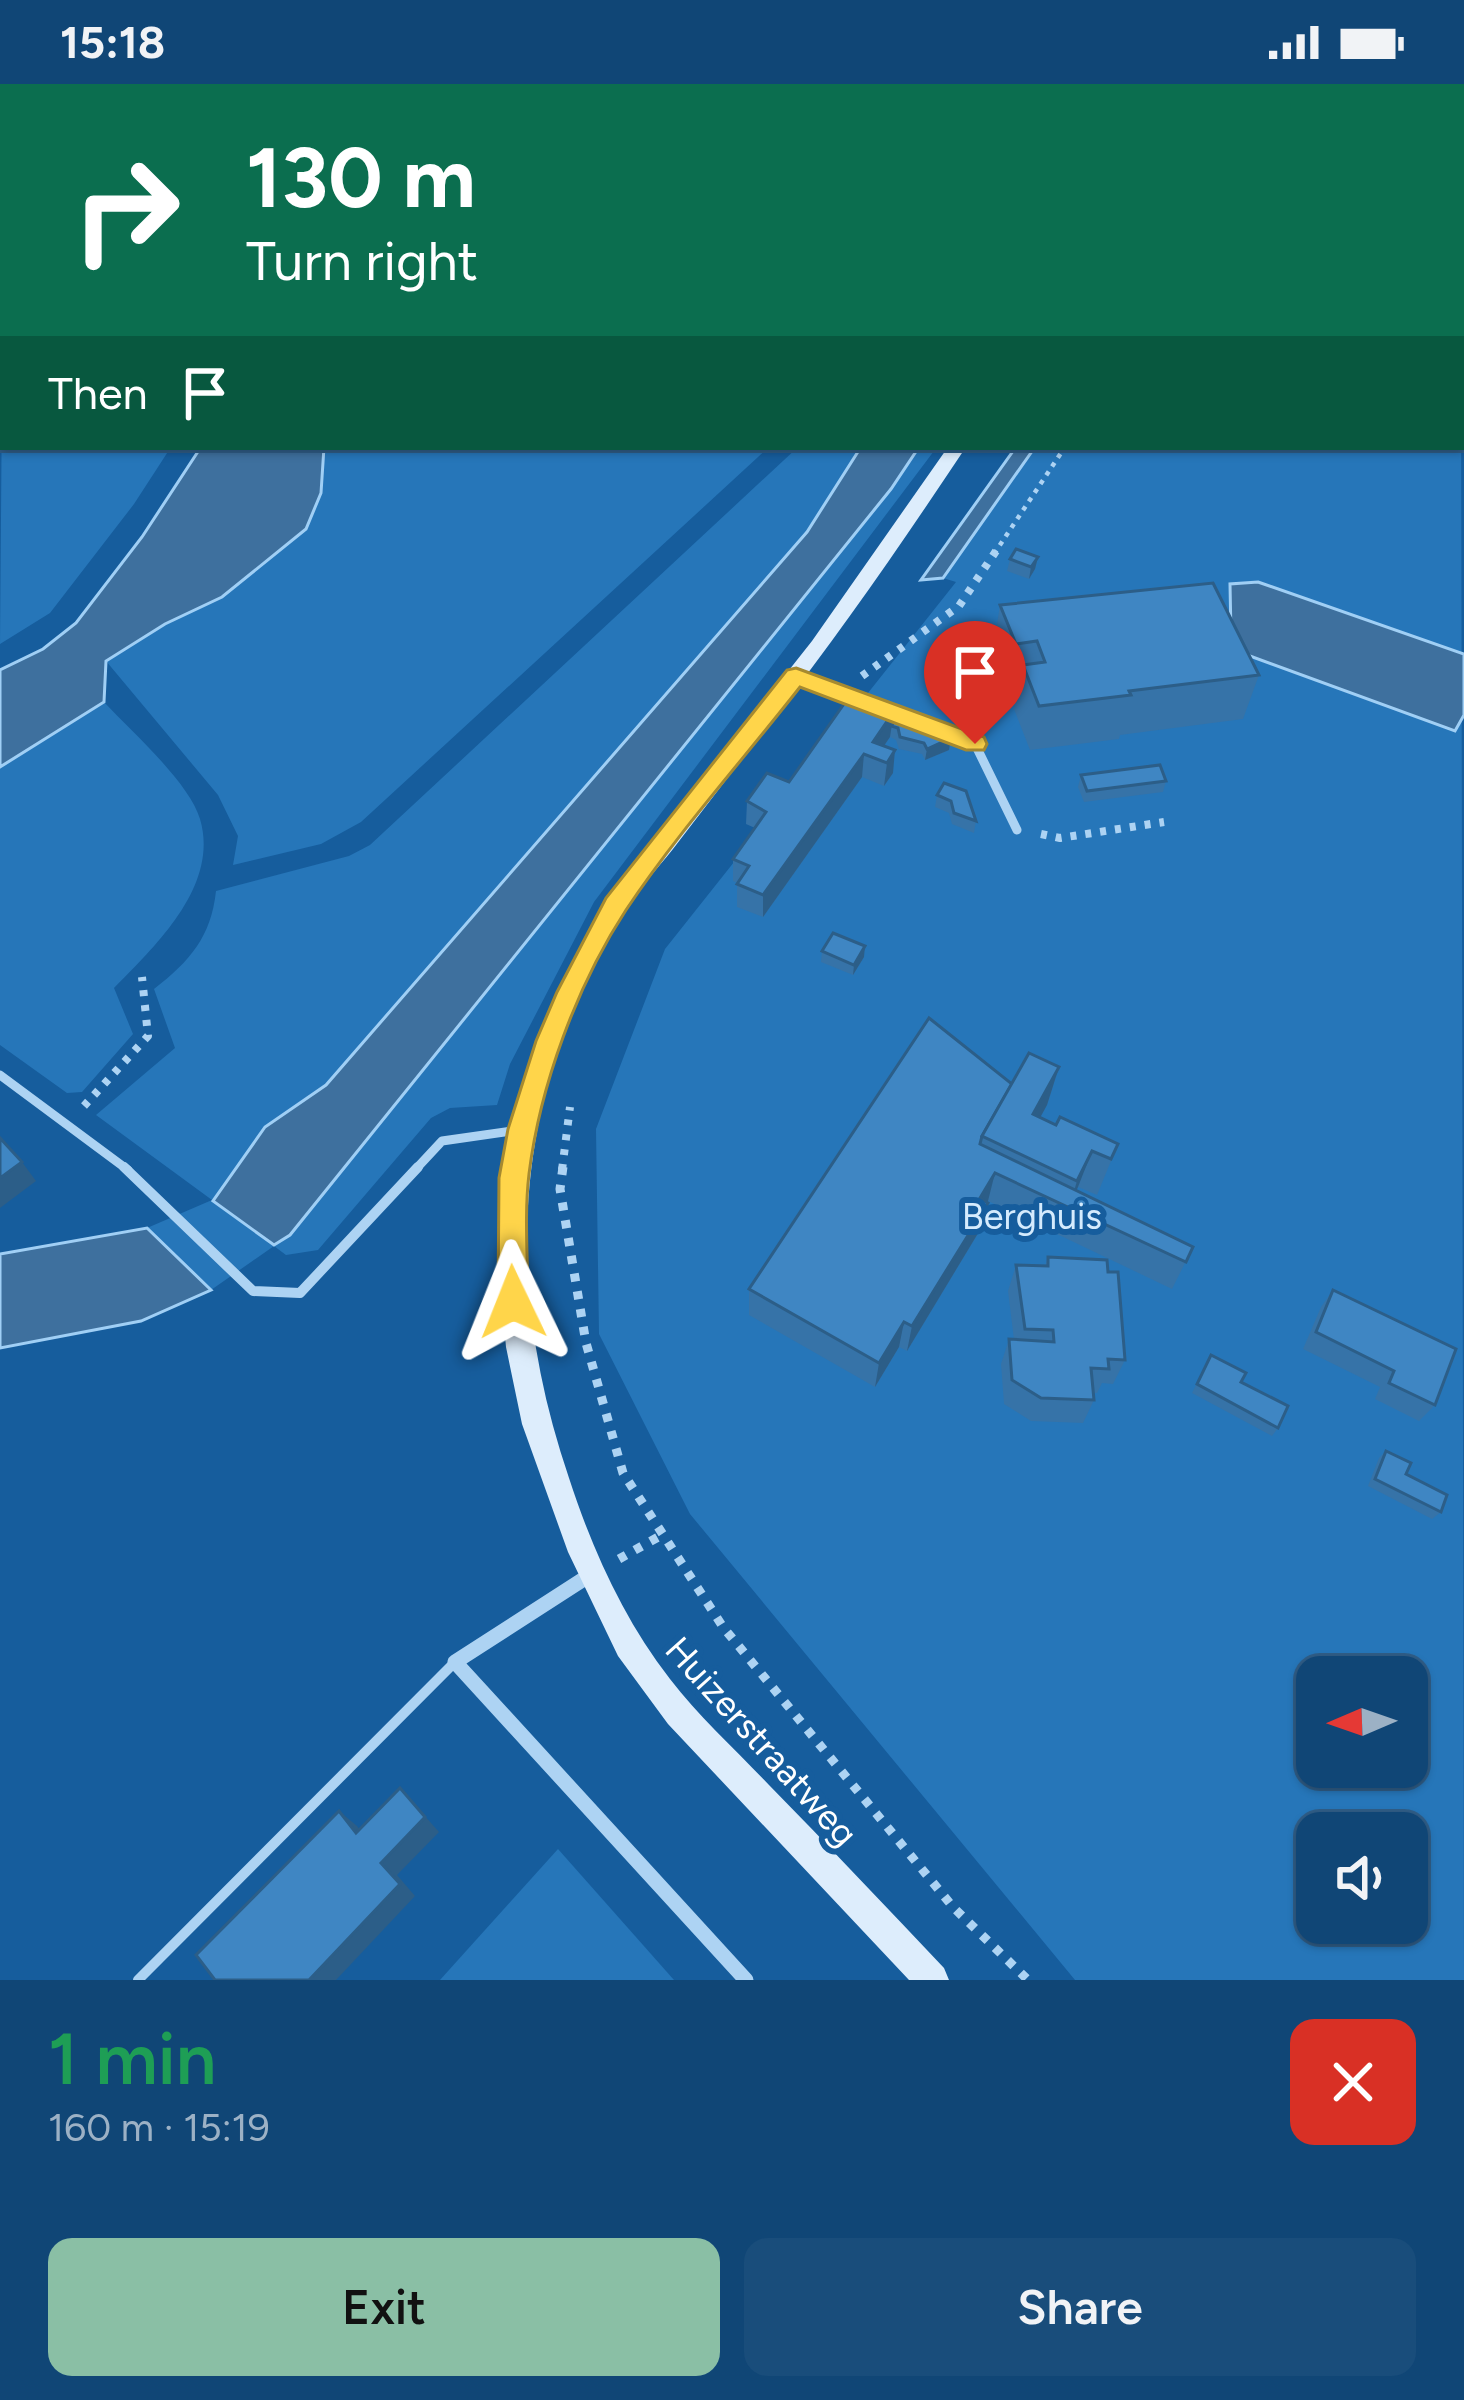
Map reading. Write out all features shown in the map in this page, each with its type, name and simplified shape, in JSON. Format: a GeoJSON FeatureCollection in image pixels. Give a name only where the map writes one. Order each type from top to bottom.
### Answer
{"type":"FeatureCollection","features":[{"type":"Feature","properties":{"kind":"street","name":"Huizerstraatweg"},"geometry":{"type":"LineString","coordinates":[[932,1980],[659,1690],[590,1575],[548,1466],[516,1340],[510,1265],[514,1178],[522,1129],[549,1041],[591,948],[616,905],[796,676],[955,450]]}},
{"type":"Feature","properties":{"kind":"street"},"geometry":{"type":"LineString","coordinates":[[590,1575],[455,1662],[746,1980]]}},
{"type":"Feature","properties":{"kind":"lane"},"geometry":{"type":"LineString","coordinates":[[796,676],[975,744],[1017,830]]}},
{"type":"Feature","properties":{"kind":"lane"},"geometry":{"type":"LineString","coordinates":[[0,1075],[140,1179],[253,1292],[300,1293],[442,1141],[522,1129]]}},
{"type":"Feature","properties":{"kind":"lane"},"geometry":{"type":"LineString","coordinates":[[138,1980],[455,1662]]}},
{"type":"Feature","properties":{"kind":"path"},"geometry":{"type":"LineString","coordinates":[[840,692],[959,605],[1063,450]]}},
{"type":"Feature","properties":{"kind":"path"},"geometry":{"type":"LineString","coordinates":[[1017,830],[1060,838],[1164,822]]}},
{"type":"Feature","properties":{"kind":"path"},"geometry":{"type":"LineString","coordinates":[[67,1124],[148,1036],[142,977]]}},
{"type":"Feature","properties":{"kind":"path","name":"Huizerstraatweg"},"geometry":{"type":"LineString","coordinates":[[572,1091],[560,1189],[586,1343],[623,1473],[723,1627],[953,1907],[1028,1980]]}},
{"type":"Feature","properties":{"kind":"green space"},"geometry":{"type":"Polygon","coordinates":[[[2,450],[169,450],[50,613],[0,644],[2,450]]]}},
{"type":"Feature","properties":{"kind":"green space"},"geometry":{"type":"Polygon","coordinates":[[[324,450],[766,450],[361,822],[321,844],[233,865],[238,836],[218,795],[106,661],[165,624],[222,597],[306,529],[321,493],[324,450]]]}},
{"type":"Feature","properties":{"kind":"green space"},"geometry":{"type":"Polygon","coordinates":[[[795,450],[859,450],[807,532],[325,1085],[493,980],[891,489],[917,450],[935,450],[594,902],[510,1064],[497,1105],[450,1108],[431,1118],[318,1250],[286,1255],[274,1246],[211,1290],[147,1228],[212,1200],[96,1115],[175,1048],[154,989],[197,947],[216,891],[349,856],[370,845],[795,450]]]}},
{"type":"Feature","properties":{"kind":"green space","name":"Berghuis"},"geometry":{"type":"Polygon","coordinates":[[[1033,450],[1461,450],[1464,1980],[1075,1980],[690,1514],[599,1334],[596,1129],[665,949],[956,582],[943,578],[1033,450]]]}},
{"type":"Feature","properties":{"kind":"green space"},"geometry":{"type":"Polygon","coordinates":[[[104,702],[184,789],[200,819],[204,844],[201,868],[180,913],[114,988],[133,1034],[82,1092],[67,1093],[0,1045],[0,767],[104,702]]]}},
{"type":"Feature","properties":{"kind":"green space"},"geometry":{"type":"Polygon","coordinates":[[[558,1849],[674,1980],[440,1980],[558,1849]]]}},
{"type":"Feature","properties":{"kind":"shaded area"},"geometry":{"type":"Polygon","coordinates":[[[199,450],[324,450],[321,493],[306,529],[222,597],[165,624],[106,661],[104,702],[0,767],[0,670],[43,649],[76,623],[142,537],[199,450]]]}},
{"type":"Feature","properties":{"kind":"shaded area"},"geometry":{"type":"Polygon","coordinates":[[[859,450],[917,450],[891,489],[290,1235],[274,1245],[213,1201],[265,1127],[326,1085],[807,532],[859,450]]]}},
{"type":"Feature","properties":{"kind":"shaded area"},"geometry":{"type":"Polygon","coordinates":[[[1014,450],[1033,450],[943,578],[921,580],[1014,450]]]}},
{"type":"Feature","properties":{"kind":"shaded area"},"geometry":{"type":"Polygon","coordinates":[[[1258,582],[1464,654],[1464,715],[1455,731],[1239,652],[1231,635],[1230,584],[1258,582]]]}},
{"type":"Feature","properties":{"kind":"shaded area"},"geometry":{"type":"Polygon","coordinates":[[[147,1228],[211,1290],[141,1321],[0,1348],[0,1254],[147,1228]]]}},
{"type":"Feature","properties":{"kind":"building"},"geometry":{"type":"Polygon","coordinates":[[[1016,549],[1038,557],[1031,567],[1010,559],[1016,549]]]}},
{"type":"Feature","properties":{"kind":"building"},"geometry":{"type":"Polygon","coordinates":[[[1213,583],[1259,675],[1039,706],[1023,665],[1045,662],[1037,641],[1016,644],[1000,605],[1213,583]]]}},
{"type":"Feature","properties":{"kind":"building"},"geometry":{"type":"Polygon","coordinates":[[[851,694],[894,711],[873,742],[895,750],[887,763],[864,754],[763,895],[737,884],[749,866],[733,859],[766,812],[747,801],[767,773],[789,782],[851,694]]]}},
{"type":"Feature","properties":{"kind":"building"},"geometry":{"type":"Polygon","coordinates":[[[897,718],[951,738],[927,749],[924,743],[900,737],[898,728],[891,726],[897,718]]]}},
{"type":"Feature","properties":{"kind":"building"},"geometry":{"type":"Polygon","coordinates":[[[1160,765],[1166,781],[1087,791],[1081,775],[1160,765]]]}},
{"type":"Feature","properties":{"kind":"building"},"geometry":{"type":"Polygon","coordinates":[[[944,783],[966,791],[976,821],[954,813],[951,801],[937,795],[944,783]]]}},
{"type":"Feature","properties":{"kind":"building"},"geometry":{"type":"Polygon","coordinates":[[[833,933],[865,946],[854,965],[822,951],[833,933]]]}},
{"type":"Feature","properties":{"kind":"building"},"geometry":{"type":"Polygon","coordinates":[[[929,1018],[1012,1084],[980,1144],[1193,1247],[1186,1262],[995,1173],[980,1198],[988,1203],[912,1326],[904,1322],[879,1363],[749,1289],[929,1018]]]}},
{"type":"Feature","properties":{"kind":"building"},"geometry":{"type":"Polygon","coordinates":[[[1029,1053],[1059,1067],[1033,1114],[1056,1125],[1060,1117],[1118,1144],[1111,1159],[1092,1151],[1077,1181],[982,1136],[1029,1053]]]}},
{"type":"Feature","properties":{"kind":"building"},"geometry":{"type":"Polygon","coordinates":[[[0,1138],[22,1162],[0,1178],[0,1138]]]}},
{"type":"Feature","properties":{"kind":"building"},"geometry":{"type":"Polygon","coordinates":[[[1048,1257],[1107,1260],[1108,1272],[1118,1272],[1125,1360],[1108,1359],[1109,1369],[1091,1368],[1094,1400],[1041,1398],[1012,1380],[1009,1339],[1054,1342],[1053,1330],[1025,1329],[1016,1265],[1048,1266],[1048,1257]]]}},
{"type":"Feature","properties":{"kind":"building"},"geometry":{"type":"Polygon","coordinates":[[[1333,1290],[1456,1349],[1435,1405],[1389,1383],[1394,1371],[1316,1332],[1333,1290]]]}},
{"type":"Feature","properties":{"kind":"building"},"geometry":{"type":"Polygon","coordinates":[[[1211,1355],[1246,1373],[1241,1382],[1288,1406],[1278,1428],[1197,1384],[1211,1355]]]}},
{"type":"Feature","properties":{"kind":"building"},"geometry":{"type":"Polygon","coordinates":[[[1386,1451],[1411,1463],[1406,1474],[1447,1495],[1441,1512],[1375,1479],[1386,1451]]]}},
{"type":"Feature","properties":{"kind":"building"},"geometry":{"type":"Polygon","coordinates":[[[400,1788],[425,1817],[381,1863],[400,1884],[309,1980],[215,1980],[196,1955],[339,1811],[356,1833],[400,1788]]]}},
{"type":"Feature","properties":{"kind":"route"},"geometry":{"type":"LineString","coordinates":[[513,1302],[514,1178],[522,1129],[549,1041],[571,992],[616,905],[796,676],[975,744]]}}]}
